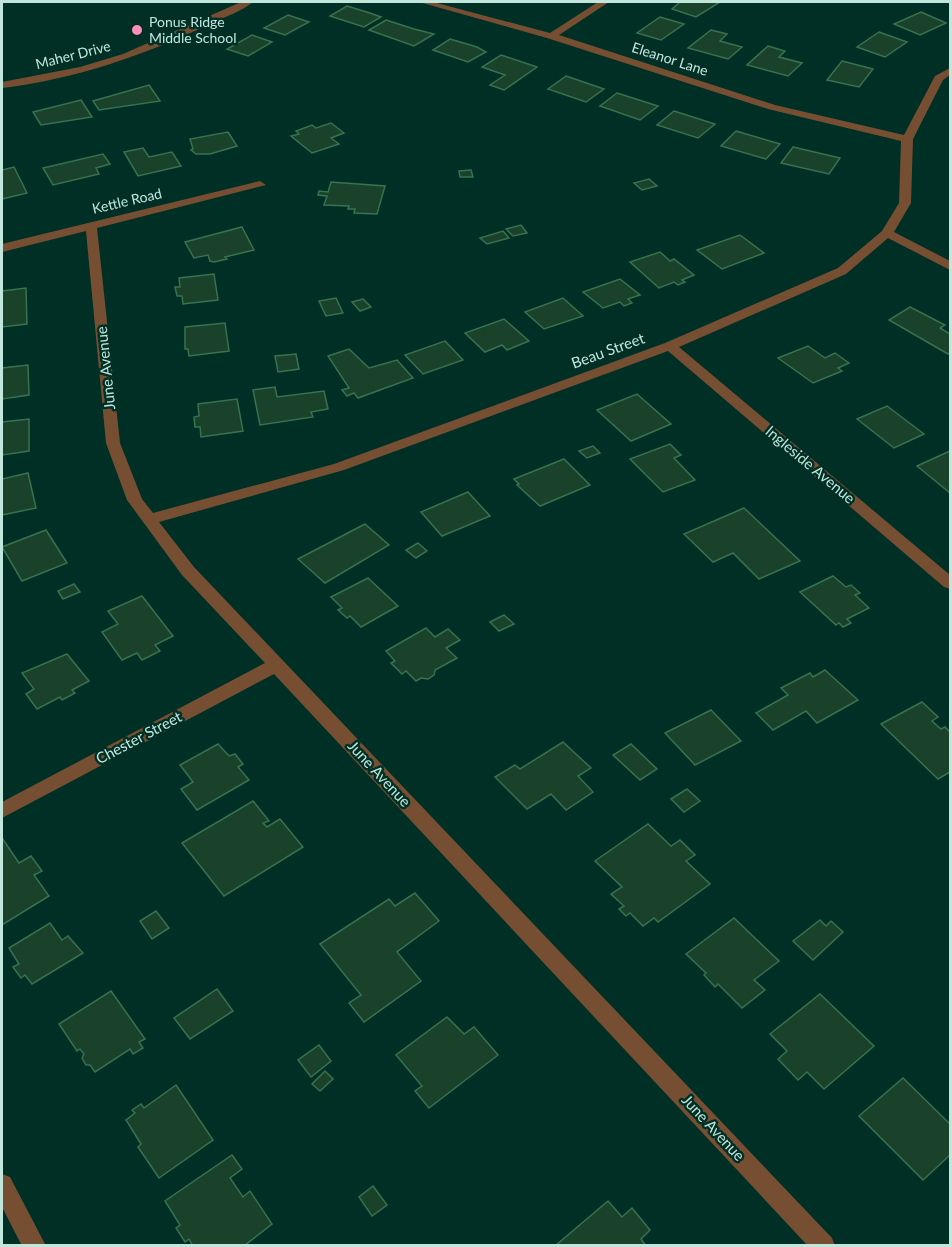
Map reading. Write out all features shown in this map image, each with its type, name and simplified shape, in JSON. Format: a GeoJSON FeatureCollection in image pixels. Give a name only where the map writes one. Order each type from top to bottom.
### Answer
{"type":"FeatureCollection","features":[{"type":"Feature","properties":{"kind":"street","name":"Maher Drive"},"geometry":{"type":"LineString","coordinates":[[2,85],[50,76],[125,56],[199,26],[248,2]]}},
{"type":"Feature","properties":{"kind":"street","name":"Eleanor Lane"},"geometry":{"type":"LineString","coordinates":[[424,2],[551,36],[772,107],[907,139]]}},
{"type":"Feature","properties":{"kind":"street"},"geometry":{"type":"LineString","coordinates":[[551,36],[604,2]]}},
{"type":"Feature","properties":{"kind":"street","name":"Beau Street"},"geometry":{"type":"LineString","coordinates":[[150,519],[339,467],[670,346],[842,271],[887,233],[905,204],[907,139],[939,78],[951,71]]}},
{"type":"Feature","properties":{"kind":"street","name":"Kettle Road"},"geometry":{"type":"LineString","coordinates":[[2,248],[260,185]]}},
{"type":"Feature","properties":{"kind":"street","name":"June Avenue"},"geometry":{"type":"LineString","coordinates":[[91,225],[113,443],[135,500],[188,571],[824,1245]]}},
{"type":"Feature","properties":{"kind":"street"},"geometry":{"type":"LineString","coordinates":[[887,233],[951,266]]}},
{"type":"Feature","properties":{"kind":"street","name":"Ingleside Avenue"},"geometry":{"type":"LineString","coordinates":[[670,346],[951,583]]}},
{"type":"Feature","properties":{"kind":"street","name":"Chester Street"},"geometry":{"type":"LineString","coordinates":[[2,811],[276,665]]}},
{"type":"Feature","properties":{"kind":"street"},"geometry":{"type":"LineString","coordinates":[[2,1185],[34,1245]]}},
{"type":"Feature","properties":{"kind":"building"},"geometry":{"type":"Polygon","coordinates":[[[680,2],[720,2],[696,17],[672,9],[680,2]]]}},
{"type":"Feature","properties":{"kind":"building"},"geometry":{"type":"Polygon","coordinates":[[[347,6],[381,17],[364,27],[330,16],[347,6]]]}},
{"type":"Feature","properties":{"kind":"building"},"geometry":{"type":"Polygon","coordinates":[[[921,12],[946,23],[920,35],[894,24],[921,12]]]}},
{"type":"Feature","properties":{"kind":"building"},"geometry":{"type":"Polygon","coordinates":[[[288,15],[309,22],[285,35],[264,28],[288,15]]]}},
{"type":"Feature","properties":{"kind":"building"},"geometry":{"type":"Polygon","coordinates":[[[660,17],[684,24],[661,40],[637,33],[660,17]]]}},
{"type":"Feature","properties":{"kind":"building"},"geometry":{"type":"Polygon","coordinates":[[[386,20],[434,34],[414,46],[369,30],[386,20]]]}},
{"type":"Feature","properties":{"kind":"building"},"geometry":{"type":"Polygon","coordinates":[[[711,30],[727,34],[720,41],[742,47],[728,59],[688,48],[711,30]]]}},
{"type":"Feature","properties":{"kind":"building"},"geometry":{"type":"Polygon","coordinates":[[[879,32],[907,42],[885,57],[857,47],[879,32]]]}},
{"type":"Feature","properties":{"kind":"building"},"geometry":{"type":"Polygon","coordinates":[[[252,35],[272,42],[248,56],[227,49],[252,35]]]}},
{"type":"Feature","properties":{"kind":"building"},"geometry":{"type":"Polygon","coordinates":[[[450,39],[486,52],[468,62],[433,50],[450,39]]]}},
{"type":"Feature","properties":{"kind":"building"},"geometry":{"type":"Polygon","coordinates":[[[768,46],[785,51],[779,57],[802,63],[788,76],[747,65],[768,46]]]}},
{"type":"Feature","properties":{"kind":"building"},"geometry":{"type":"Polygon","coordinates":[[[501,55],[537,67],[504,90],[490,85],[505,75],[482,67],[501,55]]]}},
{"type":"Feature","properties":{"kind":"building"},"geometry":{"type":"Polygon","coordinates":[[[842,61],[873,69],[859,87],[827,80],[842,61]]]}},
{"type":"Feature","properties":{"kind":"building"},"geometry":{"type":"Polygon","coordinates":[[[566,76],[604,89],[586,102],[548,89],[566,76]]]}},
{"type":"Feature","properties":{"kind":"building"},"geometry":{"type":"Polygon","coordinates":[[[149,85],[160,101],[99,110],[93,101],[149,85]]]}},
{"type":"Feature","properties":{"kind":"building"},"geometry":{"type":"Polygon","coordinates":[[[617,93],[658,106],[640,120],[600,106],[617,93]]]}},
{"type":"Feature","properties":{"kind":"building"},"geometry":{"type":"Polygon","coordinates":[[[81,100],[92,117],[41,125],[33,112],[81,100]]]}},
{"type":"Feature","properties":{"kind":"building"},"geometry":{"type":"Polygon","coordinates":[[[674,111],[715,124],[698,138],[657,125],[674,111]]]}},
{"type":"Feature","properties":{"kind":"building"},"geometry":{"type":"Polygon","coordinates":[[[331,123],[344,133],[331,138],[339,144],[312,153],[291,136],[299,134],[296,131],[312,125],[316,128],[331,123]]]}},
{"type":"Feature","properties":{"kind":"building"},"geometry":{"type":"Polygon","coordinates":[[[736,131],[780,144],[766,159],[721,146],[736,131]]]}},
{"type":"Feature","properties":{"kind":"building"},"geometry":{"type":"Polygon","coordinates":[[[228,132],[237,146],[210,154],[196,154],[191,150],[193,149],[190,139],[228,132]]]}},
{"type":"Feature","properties":{"kind":"building"},"geometry":{"type":"Polygon","coordinates":[[[793,147],[840,158],[829,174],[781,163],[793,147]]]}},
{"type":"Feature","properties":{"kind":"building"},"geometry":{"type":"Polygon","coordinates":[[[143,148],[149,157],[172,152],[181,166],[138,176],[124,152],[143,148]]]}},
{"type":"Feature","properties":{"kind":"building"},"geometry":{"type":"Polygon","coordinates":[[[103,154],[110,164],[96,168],[99,174],[53,185],[43,168],[103,154]]]}},
{"type":"Feature","properties":{"kind":"building"},"geometry":{"type":"Polygon","coordinates":[[[14,167],[27,193],[2,199],[2,170],[14,167]]]}},
{"type":"Feature","properties":{"kind":"building"},"geometry":{"type":"Polygon","coordinates":[[[471,170],[473,177],[460,177],[459,171],[471,170]]]}},
{"type":"Feature","properties":{"kind":"building"},"geometry":{"type":"Polygon","coordinates":[[[649,179],[657,186],[642,190],[634,183],[649,179]]]}},
{"type":"Feature","properties":{"kind":"building"},"geometry":{"type":"Polygon","coordinates":[[[331,182],[385,186],[377,214],[354,213],[355,209],[348,209],[349,206],[324,205],[327,196],[318,195],[319,191],[328,192],[331,182]]]}},
{"type":"Feature","properties":{"kind":"building"},"geometry":{"type":"Polygon","coordinates":[[[521,225],[527,233],[513,236],[506,229],[521,225]]]}},
{"type":"Feature","properties":{"kind":"building"},"geometry":{"type":"Polygon","coordinates":[[[242,227],[254,250],[225,257],[227,259],[214,262],[210,261],[208,255],[194,258],[185,242],[242,227]]]}},
{"type":"Feature","properties":{"kind":"building"},"geometry":{"type":"Polygon","coordinates":[[[503,231],[509,238],[487,244],[480,238],[503,231]]]}},
{"type":"Feature","properties":{"kind":"building"},"geometry":{"type":"Polygon","coordinates":[[[740,235],[764,253],[722,269],[697,250],[740,235]]]}},
{"type":"Feature","properties":{"kind":"building"},"geometry":{"type":"Polygon","coordinates":[[[660,252],[670,261],[674,259],[694,275],[682,280],[685,282],[678,285],[674,282],[659,288],[630,262],[660,252]]]}},
{"type":"Feature","properties":{"kind":"building"},"geometry":{"type":"Polygon","coordinates":[[[214,274],[218,300],[183,304],[182,296],[177,296],[175,287],[180,287],[179,278],[214,274]]]}},
{"type":"Feature","properties":{"kind":"building"},"geometry":{"type":"Polygon","coordinates":[[[620,279],[640,295],[628,299],[632,303],[624,306],[620,302],[603,308],[583,292],[620,279]]]}},
{"type":"Feature","properties":{"kind":"building"},"geometry":{"type":"Polygon","coordinates":[[[26,288],[27,324],[2,327],[2,291],[26,288]]]}},
{"type":"Feature","properties":{"kind":"building"},"geometry":{"type":"Polygon","coordinates":[[[336,298],[343,313],[326,316],[319,301],[336,298]]]}},
{"type":"Feature","properties":{"kind":"building"},"geometry":{"type":"Polygon","coordinates":[[[563,298],[583,316],[544,329],[525,312],[563,298]]]}},
{"type":"Feature","properties":{"kind":"building"},"geometry":{"type":"Polygon","coordinates":[[[363,299],[371,307],[360,311],[352,302],[363,299]]]}},
{"type":"Feature","properties":{"kind":"building"},"geometry":{"type":"Polygon","coordinates":[[[910,307],[945,325],[940,328],[950,334],[948,354],[889,320],[910,307]]]}},
{"type":"Feature","properties":{"kind":"building"},"geometry":{"type":"Polygon","coordinates":[[[504,319],[529,341],[507,350],[502,345],[485,352],[465,333],[504,319]]]}},
{"type":"Feature","properties":{"kind":"building"},"geometry":{"type":"Polygon","coordinates":[[[225,323],[229,351],[189,356],[188,349],[185,349],[185,327],[225,323]]]}},
{"type":"Feature","properties":{"kind":"building"},"geometry":{"type":"Polygon","coordinates":[[[445,341],[463,360],[423,374],[405,355],[445,341]]]}},
{"type":"Feature","properties":{"kind":"building"},"geometry":{"type":"Polygon","coordinates":[[[808,346],[825,358],[835,353],[849,363],[838,368],[842,371],[813,383],[778,358],[808,346]]]}},
{"type":"Feature","properties":{"kind":"building"},"geometry":{"type":"Polygon","coordinates":[[[349,349],[369,368],[397,360],[413,378],[358,398],[354,393],[347,396],[342,390],[349,388],[328,356],[349,349]]]}},
{"type":"Feature","properties":{"kind":"building"},"geometry":{"type":"Polygon","coordinates":[[[296,354],[299,369],[278,372],[275,356],[296,354]]]}},
{"type":"Feature","properties":{"kind":"building"},"geometry":{"type":"Polygon","coordinates":[[[28,365],[29,395],[2,399],[2,368],[28,365]]]}},
{"type":"Feature","properties":{"kind":"building"},"geometry":{"type":"Polygon","coordinates":[[[275,387],[277,397],[324,391],[328,409],[311,412],[313,417],[260,425],[253,390],[275,387]]]}},
{"type":"Feature","properties":{"kind":"building"},"geometry":{"type":"Polygon","coordinates":[[[637,394],[671,424],[631,441],[597,410],[637,394]]]}},
{"type":"Feature","properties":{"kind":"building"},"geometry":{"type":"Polygon","coordinates":[[[237,399],[243,431],[201,437],[200,427],[195,427],[194,417],[199,416],[198,404],[237,399]]]}},
{"type":"Feature","properties":{"kind":"building"},"geometry":{"type":"Polygon","coordinates":[[[887,406],[924,434],[894,448],[857,419],[887,406]]]}},
{"type":"Feature","properties":{"kind":"building"},"geometry":{"type":"Polygon","coordinates":[[[29,419],[29,451],[2,455],[2,422],[29,419]]]}},
{"type":"Feature","properties":{"kind":"building"},"geometry":{"type":"Polygon","coordinates":[[[670,444],[681,455],[674,458],[695,480],[663,492],[630,459],[670,444]]]}},
{"type":"Feature","properties":{"kind":"building"},"geometry":{"type":"Polygon","coordinates":[[[593,446],[600,453],[587,458],[579,451],[593,446]]]}},
{"type":"Feature","properties":{"kind":"building"},"geometry":{"type":"Polygon","coordinates":[[[950,451],[950,493],[917,466],[950,451]]]}},
{"type":"Feature","properties":{"kind":"building"},"geometry":{"type":"Polygon","coordinates":[[[564,459],[590,485],[540,506],[517,485],[519,484],[514,479],[564,459]]]}},
{"type":"Feature","properties":{"kind":"building"},"geometry":{"type":"Polygon","coordinates":[[[28,473],[36,508],[2,515],[2,479],[28,473]]]}},
{"type":"Feature","properties":{"kind":"building"},"geometry":{"type":"Polygon","coordinates":[[[468,492],[490,516],[442,536],[421,512],[468,492]]]}},
{"type":"Feature","properties":{"kind":"building"},"geometry":{"type":"Polygon","coordinates":[[[744,508],[800,561],[759,579],[733,553],[713,562],[684,534],[744,508]]]}},
{"type":"Feature","properties":{"kind":"building"},"geometry":{"type":"Polygon","coordinates":[[[365,524],[389,545],[325,583],[298,559],[365,524]]]}},
{"type":"Feature","properties":{"kind":"building"},"geometry":{"type":"Polygon","coordinates":[[[46,530],[67,563],[22,581],[2,547],[46,530]]]}},
{"type":"Feature","properties":{"kind":"building"},"geometry":{"type":"Polygon","coordinates":[[[418,543],[427,551],[416,558],[406,550],[418,543]]]}},
{"type":"Feature","properties":{"kind":"building"},"geometry":{"type":"Polygon","coordinates":[[[833,576],[846,587],[851,585],[860,593],[855,595],[869,608],[847,619],[851,623],[843,627],[839,623],[836,625],[800,592],[833,576]]]}},
{"type":"Feature","properties":{"kind":"building"},"geometry":{"type":"Polygon","coordinates":[[[368,578],[398,606],[361,627],[350,616],[347,618],[338,610],[342,608],[331,597],[368,578]]]}},
{"type":"Feature","properties":{"kind":"building"},"geometry":{"type":"Polygon","coordinates":[[[74,584],[80,592],[63,599],[58,591],[74,584]]]}},
{"type":"Feature","properties":{"kind":"building"},"geometry":{"type":"Polygon","coordinates":[[[142,596],[173,636],[155,645],[160,651],[142,660],[137,653],[122,660],[102,632],[118,624],[108,611],[142,596]]]}},
{"type":"Feature","properties":{"kind":"building"},"geometry":{"type":"Polygon","coordinates":[[[504,615],[514,624],[499,631],[490,622],[504,615]]]}},
{"type":"Feature","properties":{"kind":"building"},"geometry":{"type":"Polygon","coordinates":[[[426,628],[435,637],[448,629],[460,640],[446,648],[457,658],[435,670],[434,675],[428,679],[421,678],[416,681],[406,671],[402,674],[391,663],[395,661],[386,651],[426,628]]]}},
{"type":"Feature","properties":{"kind":"building"},"geometry":{"type":"Polygon","coordinates":[[[67,654],[89,681],[72,690],[75,693],[62,700],[60,697],[37,709],[26,694],[34,689],[22,673],[67,654]]]}},
{"type":"Feature","properties":{"kind":"building"},"geometry":{"type":"Polygon","coordinates":[[[825,670],[858,700],[817,723],[806,711],[773,730],[756,713],[788,695],[781,688],[810,673],[813,677],[825,670]]]}},
{"type":"Feature","properties":{"kind":"building"},"geometry":{"type":"Polygon","coordinates":[[[922,702],[938,717],[932,721],[941,729],[945,727],[950,732],[950,772],[938,779],[881,724],[922,702]]]}},
{"type":"Feature","properties":{"kind":"building"},"geometry":{"type":"Polygon","coordinates":[[[711,710],[741,741],[695,765],[665,733],[711,710]]]}},
{"type":"Feature","properties":{"kind":"building"},"geometry":{"type":"Polygon","coordinates":[[[563,742],[591,768],[578,776],[593,792],[566,810],[551,794],[527,809],[495,777],[515,765],[520,769],[563,742]]]}},
{"type":"Feature","properties":{"kind":"building"},"geometry":{"type":"Polygon","coordinates":[[[218,744],[229,756],[235,754],[243,764],[238,767],[249,780],[197,810],[181,789],[193,782],[180,765],[218,744]]]}},
{"type":"Feature","properties":{"kind":"building"},"geometry":{"type":"Polygon","coordinates":[[[631,744],[657,769],[640,780],[613,755],[631,744]]]}},
{"type":"Feature","properties":{"kind":"building"},"geometry":{"type":"Polygon","coordinates":[[[687,789],[700,801],[684,812],[671,799],[687,789]]]}},
{"type":"Feature","properties":{"kind":"building"},"geometry":{"type":"Polygon","coordinates":[[[253,801],[269,821],[263,823],[267,827],[280,819],[303,847],[224,896],[182,843],[253,801]]]}},
{"type":"Feature","properties":{"kind":"building"},"geometry":{"type":"Polygon","coordinates":[[[648,824],[671,846],[680,840],[695,855],[686,861],[710,884],[658,922],[654,918],[643,926],[630,913],[626,916],[619,909],[624,906],[611,894],[622,887],[595,861],[648,824]]]}},
{"type":"Feature","properties":{"kind":"building"},"geometry":{"type":"Polygon","coordinates":[[[2,838],[19,863],[31,856],[42,871],[34,875],[49,896],[2,925],[2,838]]]}},
{"type":"Feature","properties":{"kind":"building"},"geometry":{"type":"Polygon","coordinates":[[[415,893],[439,921],[397,952],[421,981],[364,1022],[349,1003],[361,995],[320,944],[389,899],[395,906],[415,893]]]}},
{"type":"Feature","properties":{"kind":"building"},"geometry":{"type":"Polygon","coordinates":[[[156,911],[169,928],[152,939],[140,921],[156,911]]]}},
{"type":"Feature","properties":{"kind":"building"},"geometry":{"type":"Polygon","coordinates":[[[734,918],[779,961],[754,980],[765,990],[742,1008],[718,984],[715,987],[704,975],[706,973],[686,954],[734,918]]]}},
{"type":"Feature","properties":{"kind":"building"},"geometry":{"type":"Polygon","coordinates":[[[820,920],[826,926],[831,921],[843,932],[813,960],[793,941],[820,920]]]}},
{"type":"Feature","properties":{"kind":"building"},"geometry":{"type":"Polygon","coordinates":[[[50,923],[62,940],[68,936],[83,953],[32,984],[25,975],[21,978],[13,967],[19,964],[9,948],[50,923]]]}},
{"type":"Feature","properties":{"kind":"building"},"geometry":{"type":"Polygon","coordinates":[[[217,989],[233,1011],[190,1039],[174,1018],[217,989]]]}},
{"type":"Feature","properties":{"kind":"building"},"geometry":{"type":"Polygon","coordinates":[[[111,991],[145,1039],[139,1042],[143,1048],[133,1054],[130,1049],[95,1072],[90,1065],[86,1065],[82,1058],[84,1054],[80,1049],[77,1051],[59,1024],[111,991]]]}},
{"type":"Feature","properties":{"kind":"building"},"geometry":{"type":"Polygon","coordinates":[[[820,994],[874,1046],[824,1089],[807,1072],[798,1080],[778,1059],[787,1051],[770,1034],[820,994]]]}},
{"type":"Feature","properties":{"kind":"building"},"geometry":{"type":"Polygon","coordinates":[[[447,1017],[464,1034],[474,1027],[498,1055],[429,1108],[415,1091],[422,1086],[396,1055],[447,1017]]]}},
{"type":"Feature","properties":{"kind":"building"},"geometry":{"type":"Polygon","coordinates":[[[319,1045],[331,1061],[311,1077],[298,1060],[319,1045]]]}},
{"type":"Feature","properties":{"kind":"building"},"geometry":{"type":"Polygon","coordinates":[[[325,1071],[333,1079],[320,1091],[312,1084],[325,1071]]]}},
{"type":"Feature","properties":{"kind":"building"},"geometry":{"type":"Polygon","coordinates":[[[903,1078],[950,1124],[950,1155],[923,1180],[859,1116],[903,1078]]]}},
{"type":"Feature","properties":{"kind":"building"},"geometry":{"type":"Polygon","coordinates":[[[176,1085],[213,1140],[159,1178],[138,1147],[141,1144],[126,1120],[135,1113],[132,1110],[141,1104],[144,1108],[176,1085]]]}},
{"type":"Feature","properties":{"kind":"building"},"geometry":{"type":"Polygon","coordinates":[[[232,1155],[242,1169],[230,1178],[243,1197],[250,1191],[272,1224],[244,1246],[193,1246],[189,1239],[185,1242],[176,1228],[180,1225],[165,1201],[232,1155]]]}},
{"type":"Feature","properties":{"kind":"building"},"geometry":{"type":"Polygon","coordinates":[[[373,1186],[387,1205],[372,1216],[359,1197],[373,1186]]]}},
{"type":"Feature","properties":{"kind":"building"},"geometry":{"type":"Polygon","coordinates":[[[608,1201],[622,1217],[632,1208],[650,1230],[641,1239],[646,1246],[555,1246],[608,1201]]]}},
{"type":"Feature","properties":{"kind":"place","name":"Ponus Ridge Middle School"},"geometry":{"type":"Point","coordinates":[137,30]}}]}
